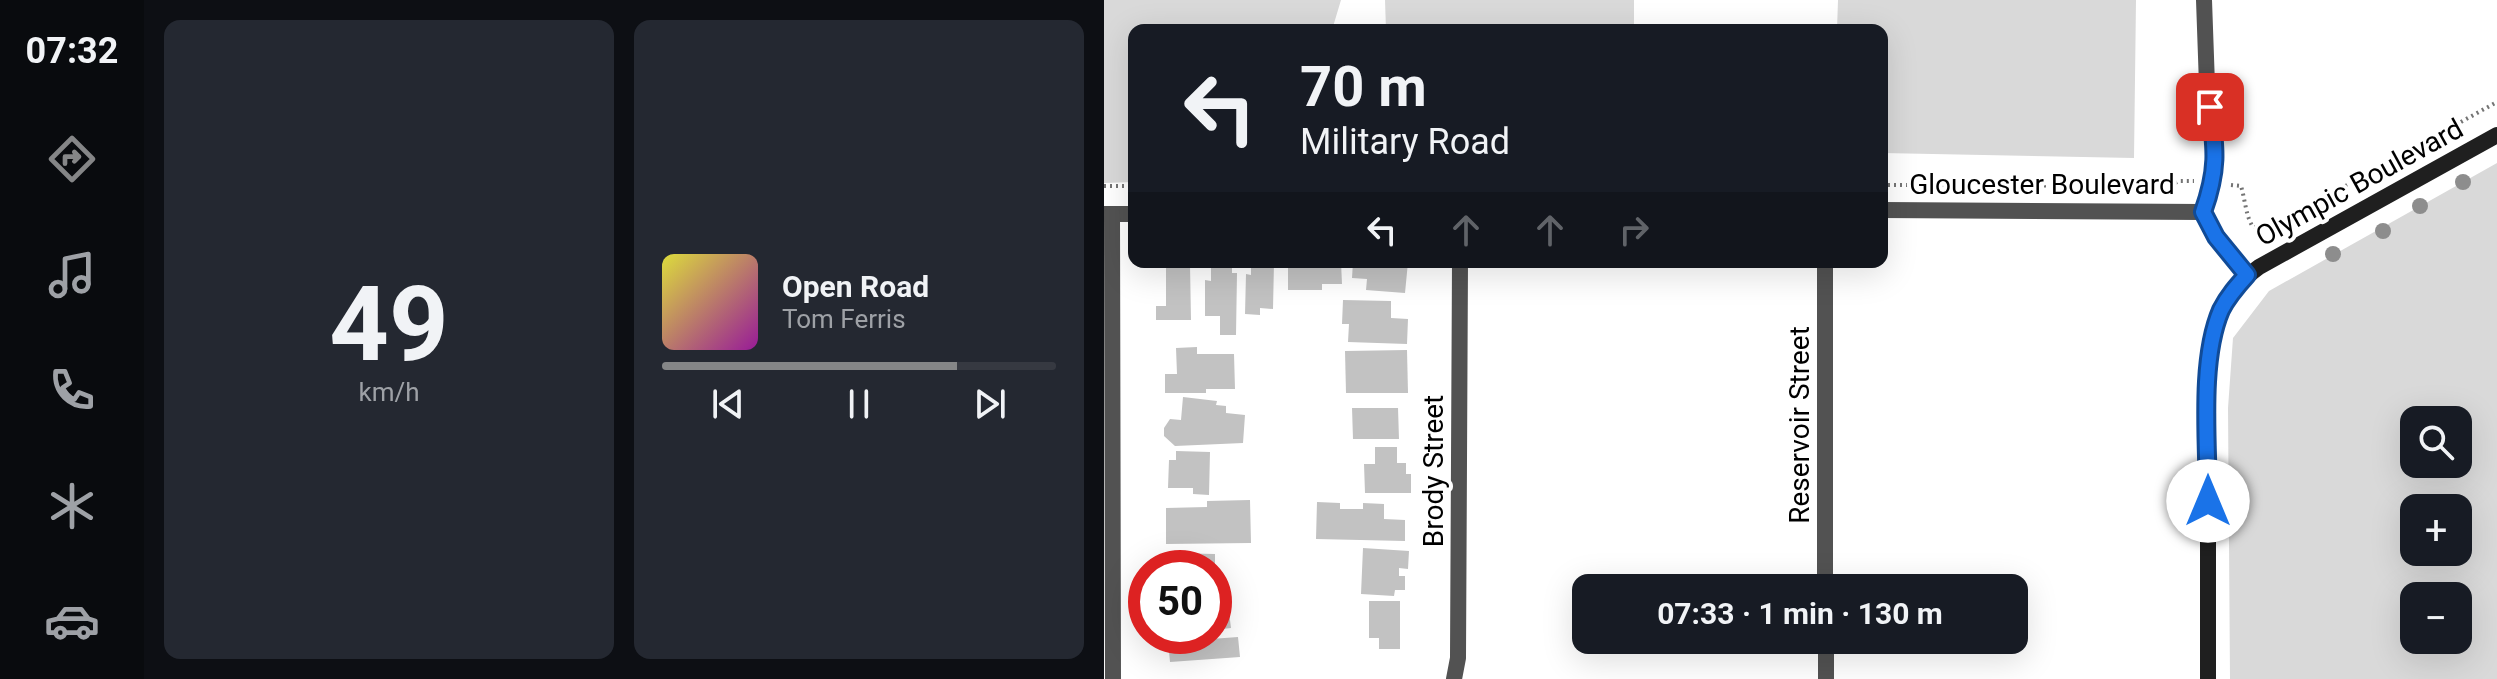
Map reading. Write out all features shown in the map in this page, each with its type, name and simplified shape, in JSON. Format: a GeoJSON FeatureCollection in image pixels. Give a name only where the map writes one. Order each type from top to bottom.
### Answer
{"type":"FeatureCollection","features":[{"type":"Feature","properties":{"kind":"main road","name":"Olympic Boulevard"},"geometry":{"type":"LineString","coordinates":[[2247,275],[2306,239],[2497,135]]}},
{"type":"Feature","properties":{"kind":"main road"},"geometry":{"type":"LineString","coordinates":[[2208,679],[2210,355],[2221,311],[2231,292],[2247,275]]}},
{"type":"Feature","properties":{"kind":"street"},"geometry":{"type":"LineString","coordinates":[[2204,0],[2207,85],[2216,150],[2213,182],[2203,212],[2216,237],[2247,275]]}},
{"type":"Feature","properties":{"kind":"street","name":"Gloucester Boulevard"},"geometry":{"type":"LineString","coordinates":[[1888,210],[2203,212]]}},
{"type":"Feature","properties":{"kind":"street"},"geometry":{"type":"LineString","coordinates":[[1108,214],[1113,679]]}},
{"type":"Feature","properties":{"kind":"street","name":"Brody Street"},"geometry":{"type":"LineString","coordinates":[[1454,679],[1458,658],[1460,268]]}},
{"type":"Feature","properties":{"kind":"street","name":"Reservoir Street"},"geometry":{"type":"LineString","coordinates":[[1825,268],[1825,574]]}},
{"type":"Feature","properties":{"kind":"street"},"geometry":{"type":"LineString","coordinates":[[1826,654],[1826,679]]}},
{"type":"Feature","properties":{"kind":"path"},"geometry":{"type":"LineString","coordinates":[[2241,186],[2248,208],[2248,220],[2253,227],[2273,226],[2497,102]]}},
{"type":"Feature","properties":{"kind":"path"},"geometry":{"type":"LineString","coordinates":[[1888,185],[2169,186],[2179,181]]}},
{"type":"Feature","properties":{"kind":"path"},"geometry":{"type":"LineString","coordinates":[[1104,186],[1128,186]]}},
{"type":"Feature","properties":{"kind":"shaded area"},"geometry":{"type":"Polygon","coordinates":[[[1104,0],[1341,0],[1334,24],[1128,24],[1128,182],[1104,183],[1104,0]]]}},
{"type":"Feature","properties":{"kind":"shaded area"},"geometry":{"type":"Polygon","coordinates":[[[1385,0],[1634,0],[1634,24],[1386,24],[1385,0]]]}},
{"type":"Feature","properties":{"kind":"shaded area"},"geometry":{"type":"Polygon","coordinates":[[[1838,0],[2136,0],[2134,158],[1888,153],[1888,24],[1837,24],[1838,0]]]}},
{"type":"Feature","properties":{"kind":"shaded area"},"geometry":{"type":"Polygon","coordinates":[[[2497,163],[2497,679],[2230,679],[2228,408],[2233,338],[2269,291],[2497,163]]]}},
{"type":"Feature","properties":{"kind":"building"},"geometry":{"type":"Polygon","coordinates":[[[1166,268],[1190,268],[1191,320],[1156,320],[1156,306],[1166,306],[1166,268]]]}},
{"type":"Feature","properties":{"kind":"building"},"geometry":{"type":"Polygon","coordinates":[[[1211,268],[1232,268],[1232,273],[1237,273],[1236,335],[1220,335],[1220,316],[1205,316],[1205,280],[1211,281],[1211,268]]]}},
{"type":"Feature","properties":{"kind":"building"},"geometry":{"type":"Polygon","coordinates":[[[1251,268],[1274,268],[1273,309],[1260,308],[1260,315],[1245,314],[1246,274],[1251,275],[1251,268]]]}},
{"type":"Feature","properties":{"kind":"building"},"geometry":{"type":"Polygon","coordinates":[[[1288,268],[1341,268],[1342,284],[1322,284],[1322,290],[1288,290],[1288,268]]]}},
{"type":"Feature","properties":{"kind":"building"},"geometry":{"type":"Polygon","coordinates":[[[1353,268],[1407,268],[1405,293],[1366,290],[1367,279],[1352,278],[1353,268]]]}},
{"type":"Feature","properties":{"kind":"building"},"geometry":{"type":"Polygon","coordinates":[[[1343,300],[1391,301],[1391,318],[1408,319],[1407,344],[1348,342],[1349,324],[1342,324],[1343,300]]]}},
{"type":"Feature","properties":{"kind":"building"},"geometry":{"type":"Polygon","coordinates":[[[1197,347],[1197,354],[1234,354],[1235,389],[1165,393],[1165,374],[1177,374],[1176,348],[1197,347]]]}},
{"type":"Feature","properties":{"kind":"building"},"geometry":{"type":"Polygon","coordinates":[[[1407,350],[1408,393],[1346,393],[1345,351],[1407,350]]]}},
{"type":"Feature","properties":{"kind":"building"},"geometry":{"type":"Polygon","coordinates":[[[1183,397],[1217,401],[1216,405],[1226,406],[1226,413],[1245,415],[1243,443],[1175,446],[1164,436],[1164,428],[1170,419],[1181,420],[1183,397]]]}},
{"type":"Feature","properties":{"kind":"building"},"geometry":{"type":"Polygon","coordinates":[[[1352,408],[1398,408],[1399,439],[1353,439],[1352,408]]]}},
{"type":"Feature","properties":{"kind":"building"},"geometry":{"type":"Polygon","coordinates":[[[1375,447],[1397,447],[1397,463],[1406,463],[1406,474],[1411,474],[1411,493],[1365,493],[1364,464],[1375,464],[1375,447]]]}},
{"type":"Feature","properties":{"kind":"building"},"geometry":{"type":"Polygon","coordinates":[[[1176,451],[1210,452],[1209,495],[1193,494],[1193,488],[1168,488],[1169,460],[1176,460],[1176,451]]]}},
{"type":"Feature","properties":{"kind":"building"},"geometry":{"type":"Polygon","coordinates":[[[1250,500],[1251,543],[1166,544],[1166,508],[1207,507],[1207,501],[1250,500]]]}},
{"type":"Feature","properties":{"kind":"building"},"geometry":{"type":"Polygon","coordinates":[[[1317,502],[1340,503],[1340,509],[1363,509],[1363,503],[1384,504],[1384,519],[1405,520],[1405,541],[1316,539],[1317,502]]]}},
{"type":"Feature","properties":{"kind":"building"},"geometry":{"type":"Polygon","coordinates":[[[1363,548],[1409,551],[1408,569],[1399,568],[1399,576],[1405,576],[1405,590],[1395,590],[1394,596],[1361,594],[1363,548]]]}},
{"type":"Feature","properties":{"kind":"building"},"geometry":{"type":"Polygon","coordinates":[[[1369,601],[1400,601],[1400,649],[1379,649],[1379,638],[1369,638],[1369,601]]]}},
{"type":"Feature","properties":{"kind":"building"},"geometry":{"type":"Polygon","coordinates":[[[1232,637],[1238,637],[1240,657],[1170,662],[1169,654],[1232,654],[1232,637]]]}},
{"type":"Feature","properties":{"kind":"route"},"geometry":{"type":"LineString","coordinates":[[2208,501],[2210,355],[2221,311],[2231,292],[2247,275],[2216,237],[2203,212],[2213,182],[2216,150],[2210,107]]}}]}
